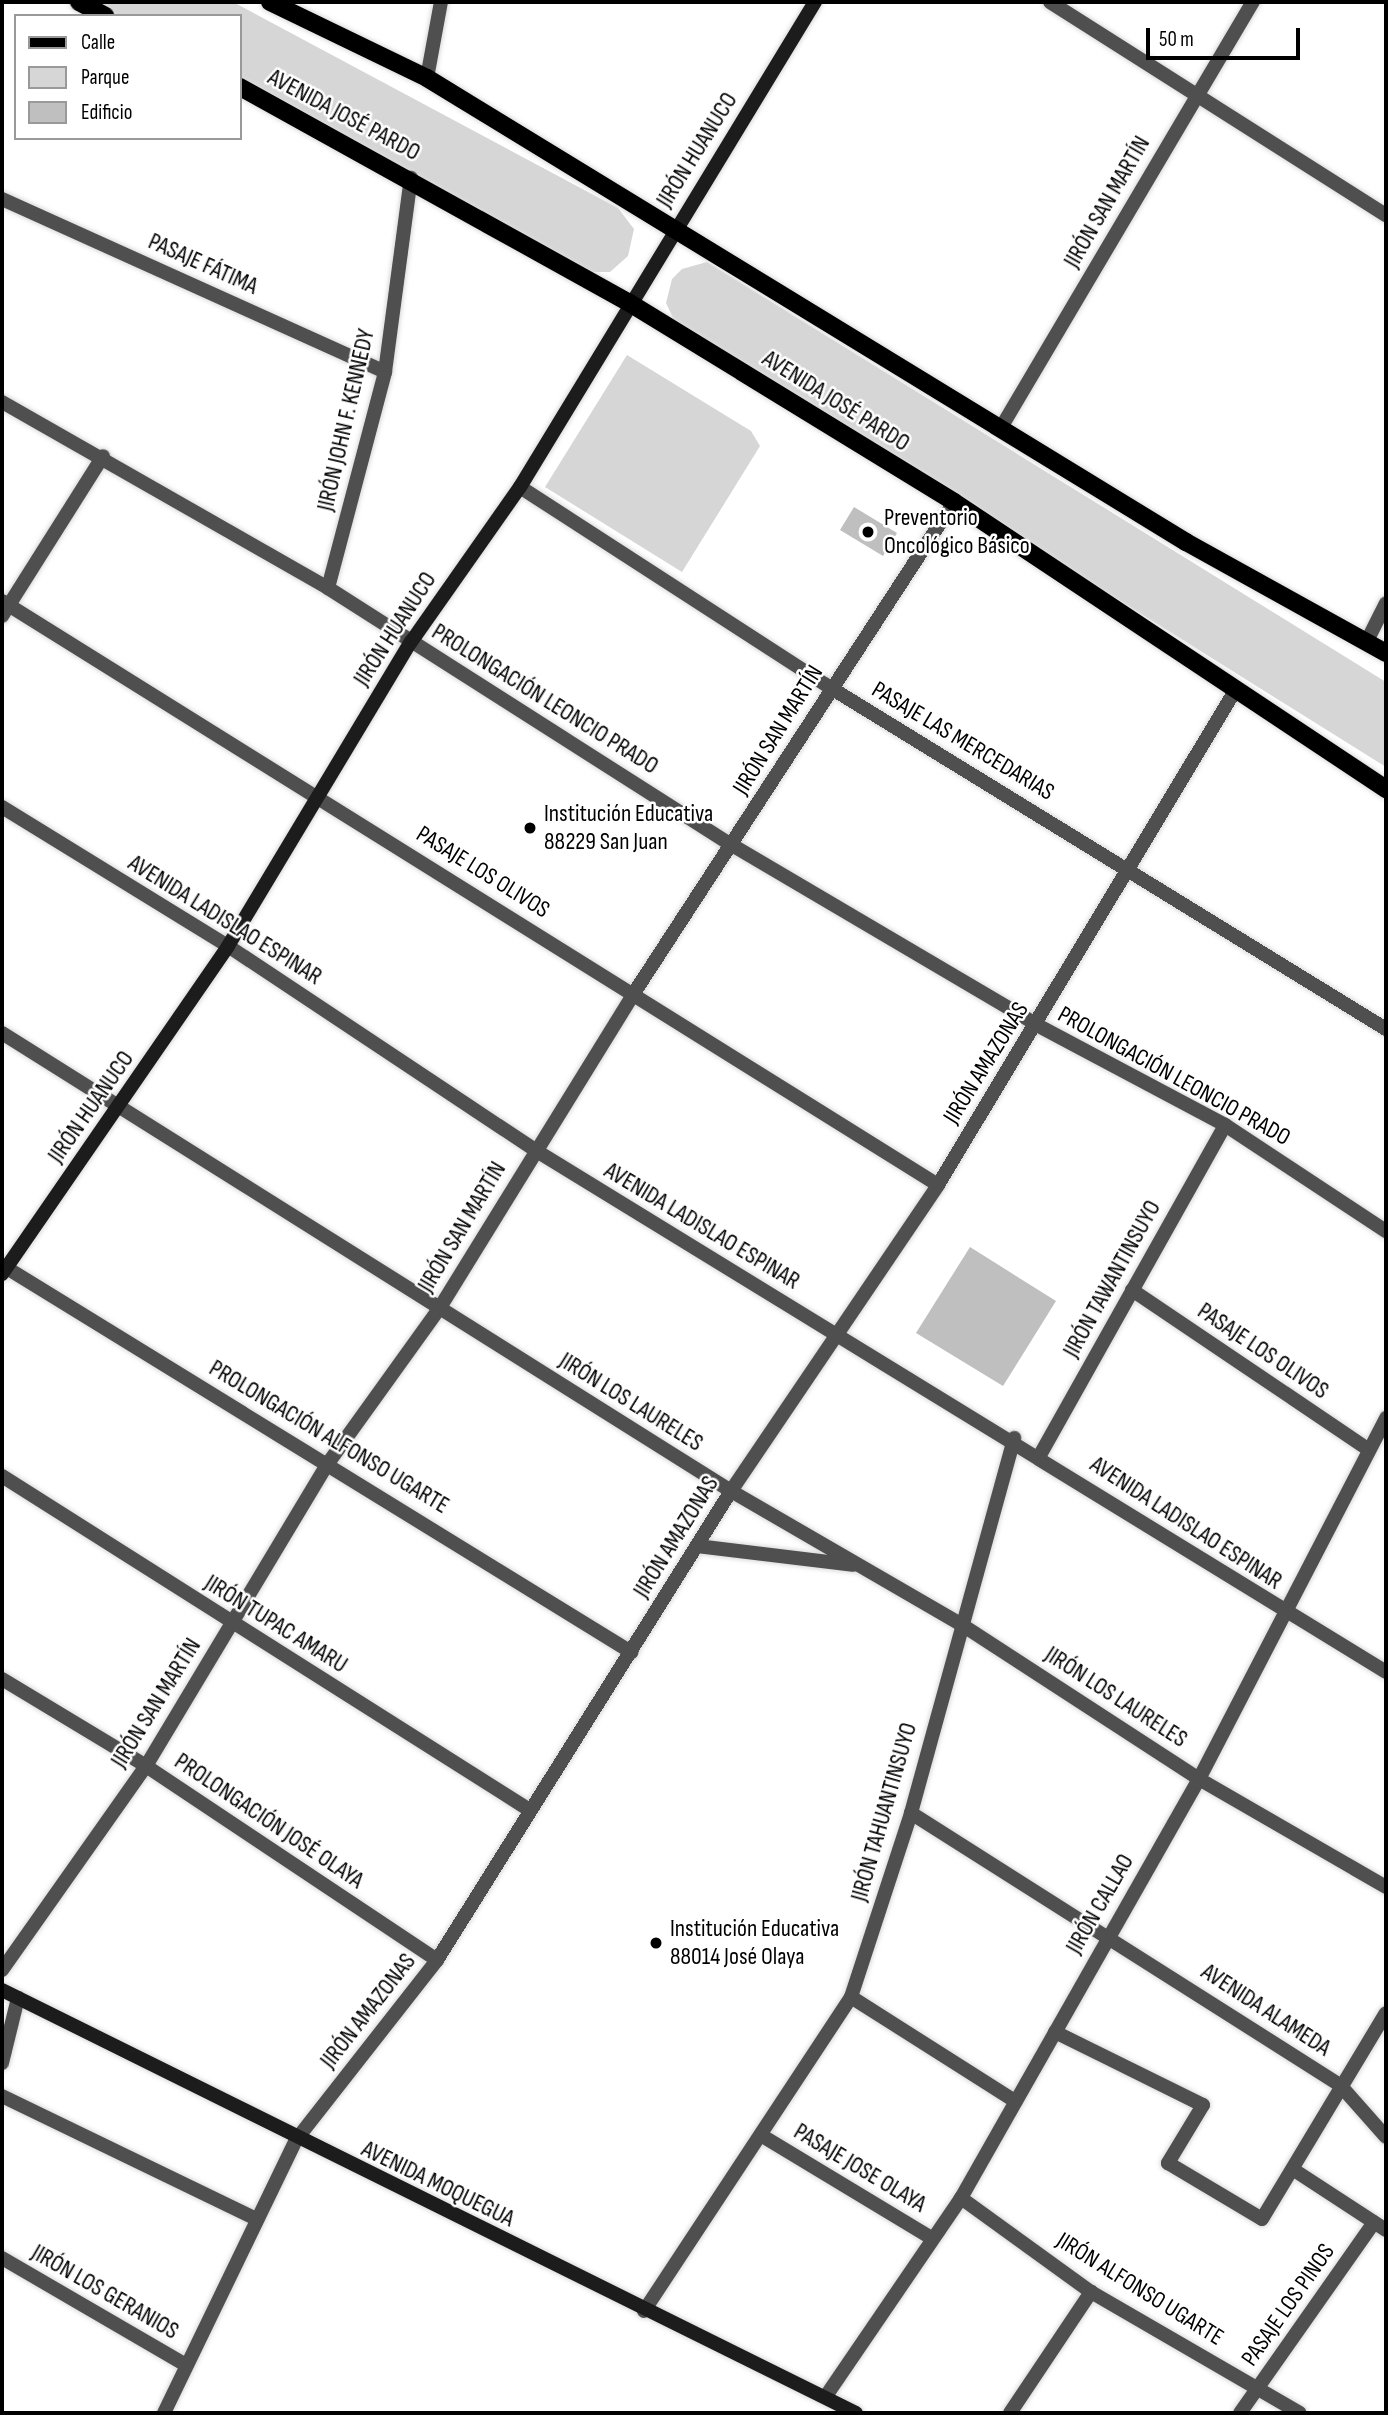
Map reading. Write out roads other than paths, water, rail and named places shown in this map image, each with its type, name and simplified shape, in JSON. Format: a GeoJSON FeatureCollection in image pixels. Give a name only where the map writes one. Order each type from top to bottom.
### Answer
{"type":"FeatureCollection","features":[{"type":"Feature","properties":{"kind":"main road"},"geometry":{"type":"LineString","coordinates":[[79,2],[101,14]]}},
{"type":"Feature","properties":{"kind":"main road"},"geometry":{"type":"LineString","coordinates":[[270,2],[427,78],[1002,426],[1186,542],[1367,640],[1386,653]]}},
{"type":"Feature","properties":{"kind":"main road","name":"JIRÓN HUANUCO"},"geometry":{"type":"LineString","coordinates":[[3,1269],[122,1104],[228,946],[411,642],[520,487],[628,302],[815,2]]}},
{"type":"Feature","properties":{"kind":"main road","name":"AVENIDA JOSÉ PARDO"},"geometry":{"type":"LineString","coordinates":[[242,88],[411,178],[628,302],[954,502],[1386,789]]}},
{"type":"Feature","properties":{"kind":"main road","name":"AVENIDA MOQUEGUA"},"geometry":{"type":"LineString","coordinates":[[2,1990],[296,2140],[644,2311],[826,2396],[856,2413]]}},
{"type":"Feature","properties":{"kind":"street"},"geometry":{"type":"LineString","coordinates":[[427,78],[441,2]]}},
{"type":"Feature","properties":{"kind":"street"},"geometry":{"type":"LineString","coordinates":[[1050,2],[1386,215]]}},
{"type":"Feature","properties":{"kind":"street","name":"JIRÓN SAN MARTÍN"},"geometry":{"type":"LineString","coordinates":[[1002,426],[1253,2]]}},
{"type":"Feature","properties":{"kind":"street","name":"JIRÓN JOHN F. KENNEDY"},"geometry":{"type":"LineString","coordinates":[[328,588],[385,372],[411,178]]}},
{"type":"Feature","properties":{"kind":"street","name":"PASAJE FÁTIMA"},"geometry":{"type":"LineString","coordinates":[[2,199],[385,372]]}},
{"type":"Feature","properties":{"kind":"street","name":"PROLONGACIÓN LEONCIO PRADO"},"geometry":{"type":"LineString","coordinates":[[2,402],[103,456],[328,588],[732,845],[1037,1025],[1225,1125],[1386,1231]]}},
{"type":"Feature","properties":{"kind":"street"},"geometry":{"type":"LineString","coordinates":[[4,607],[103,456]]}},
{"type":"Feature","properties":{"kind":"street","name":"PASAJE LAS MERCEDARIAS"},"geometry":{"type":"LineString","coordinates":[[520,487],[831,688],[1132,870],[1386,1029]]}},
{"type":"Feature","properties":{"kind":"street","name":"JIRÓN SAN MARTÍN"},"geometry":{"type":"LineString","coordinates":[[2,1970],[146,1766],[329,1462],[439,1309],[634,993],[954,502]]}},
{"type":"Feature","properties":{"kind":"street"},"geometry":{"type":"LineString","coordinates":[[1367,640],[1386,603]]}},
{"type":"Feature","properties":{"kind":"street","name":"PASAJE LOS OLIVOS"},"geometry":{"type":"LineString","coordinates":[[4,607],[318,796],[938,1185]]}},
{"type":"Feature","properties":{"kind":"street","name":"JIRÓN AMAZONAS"},"geometry":{"type":"LineString","coordinates":[[164,2413],[296,2140],[436,1960],[528,1809],[731,1492],[938,1185],[1132,870],[1236,689]]}},
{"type":"Feature","properties":{"kind":"street","name":"AVENIDA LADISLAO ESPINAR"},"geometry":{"type":"LineString","coordinates":[[2,807],[228,946],[535,1150],[838,1335],[1014,1438],[1284,1615],[1386,1672]]}},
{"type":"Feature","properties":{"kind":"street","name":"JIRÓN LOS LAURELES"},"geometry":{"type":"LineString","coordinates":[[2,1033],[122,1104],[439,1309],[731,1492],[959,1623],[1199,1779],[1386,1887]]}},
{"type":"Feature","properties":{"kind":"street","name":"JIRÓN TAWANTINSUYO"},"geometry":{"type":"LineString","coordinates":[[1040,1455],[1225,1125]]}},
{"type":"Feature","properties":{"kind":"street","name":"PROLONGACIÓN ALFONSO UGARTE"},"geometry":{"type":"LineString","coordinates":[[3,1269],[329,1462],[631,1651]]}},
{"type":"Feature","properties":{"kind":"street","name":"PASAJE LOS OLIVOS"},"geometry":{"type":"LineString","coordinates":[[1132,1290],[1369,1450]]}},
{"type":"Feature","properties":{"kind":"street","name":"JIRÓN CALLAO"},"geometry":{"type":"LineString","coordinates":[[826,2396],[961,2198],[1013,2100],[1055,2032],[1199,1779],[1386,1418]]}},
{"type":"Feature","properties":{"kind":"street","name":"JIRÓN TAHUANTINSUYO"},"geometry":{"type":"LineString","coordinates":[[644,2311],[764,2137],[850,1997],[911,1813],[959,1623],[1014,1438]]}},
{"type":"Feature","properties":{"kind":"street","name":"JIRÓN TUPAC AMARU"},"geometry":{"type":"LineString","coordinates":[[2,1476],[528,1809]]}},
{"type":"Feature","properties":{"kind":"street"},"geometry":{"type":"LineString","coordinates":[[697,1546],[861,1566]]}},
{"type":"Feature","properties":{"kind":"street","name":"PROLONGACIÓN JOSÉ OLAYA"},"geometry":{"type":"LineString","coordinates":[[2,1679],[146,1766],[436,1960]]}},
{"type":"Feature","properties":{"kind":"street","name":"AVENIDA ALAMEDA"},"geometry":{"type":"LineString","coordinates":[[911,1813],[1108,1935],[1340,2085],[1386,2137]]}},
{"type":"Feature","properties":{"kind":"street"},"geometry":{"type":"LineString","coordinates":[[850,1997],[1013,2100]]}},
{"type":"Feature","properties":{"kind":"street"},"geometry":{"type":"LineString","coordinates":[[2,2063],[18,1998]]}},
{"type":"Feature","properties":{"kind":"street"},"geometry":{"type":"LineString","coordinates":[[1055,2032],[1203,2105],[1168,2163],[1262,2219],[1294,2170],[1340,2085],[1386,2013]]}},
{"type":"Feature","properties":{"kind":"street"},"geometry":{"type":"LineString","coordinates":[[2,2096],[257,2219]]}},
{"type":"Feature","properties":{"kind":"street","name":"PASAJE JOSE OLAYA"},"geometry":{"type":"LineString","coordinates":[[764,2137],[933,2239]]}},
{"type":"Feature","properties":{"kind":"street"},"geometry":{"type":"LineString","coordinates":[[1294,2170],[1380,2226]]}},
{"type":"Feature","properties":{"kind":"street","name":"JIRÓN ALFONSO UGARTE"},"geometry":{"type":"LineString","coordinates":[[961,2198],[1091,2292],[1300,2413]]}},
{"type":"Feature","properties":{"kind":"street","name":"PASAJE LOS PINOS"},"geometry":{"type":"LineString","coordinates":[[1240,2413],[1380,2226]]}},
{"type":"Feature","properties":{"kind":"street","name":"JIRÓN LOS GERANIOS"},"geometry":{"type":"LineString","coordinates":[[2,2258],[186,2365]]}},
{"type":"Feature","properties":{"kind":"street"},"geometry":{"type":"LineString","coordinates":[[1010,2413],[1091,2292]]}},
{"type":"Feature","properties":{"kind":"place","name":"Preventorio Oncológico Básico"},"geometry":{"type":"Point","coordinates":[868,532]}},
{"type":"Feature","properties":{"kind":"place","name":"Institución Educativa 88229 San Juan"},"geometry":{"type":"Point","coordinates":[530,828]}},
{"type":"Feature","properties":{"kind":"place","name":"Institución Educativa 88014 José Olaya"},"geometry":{"type":"Point","coordinates":[656,1943]}}]}
